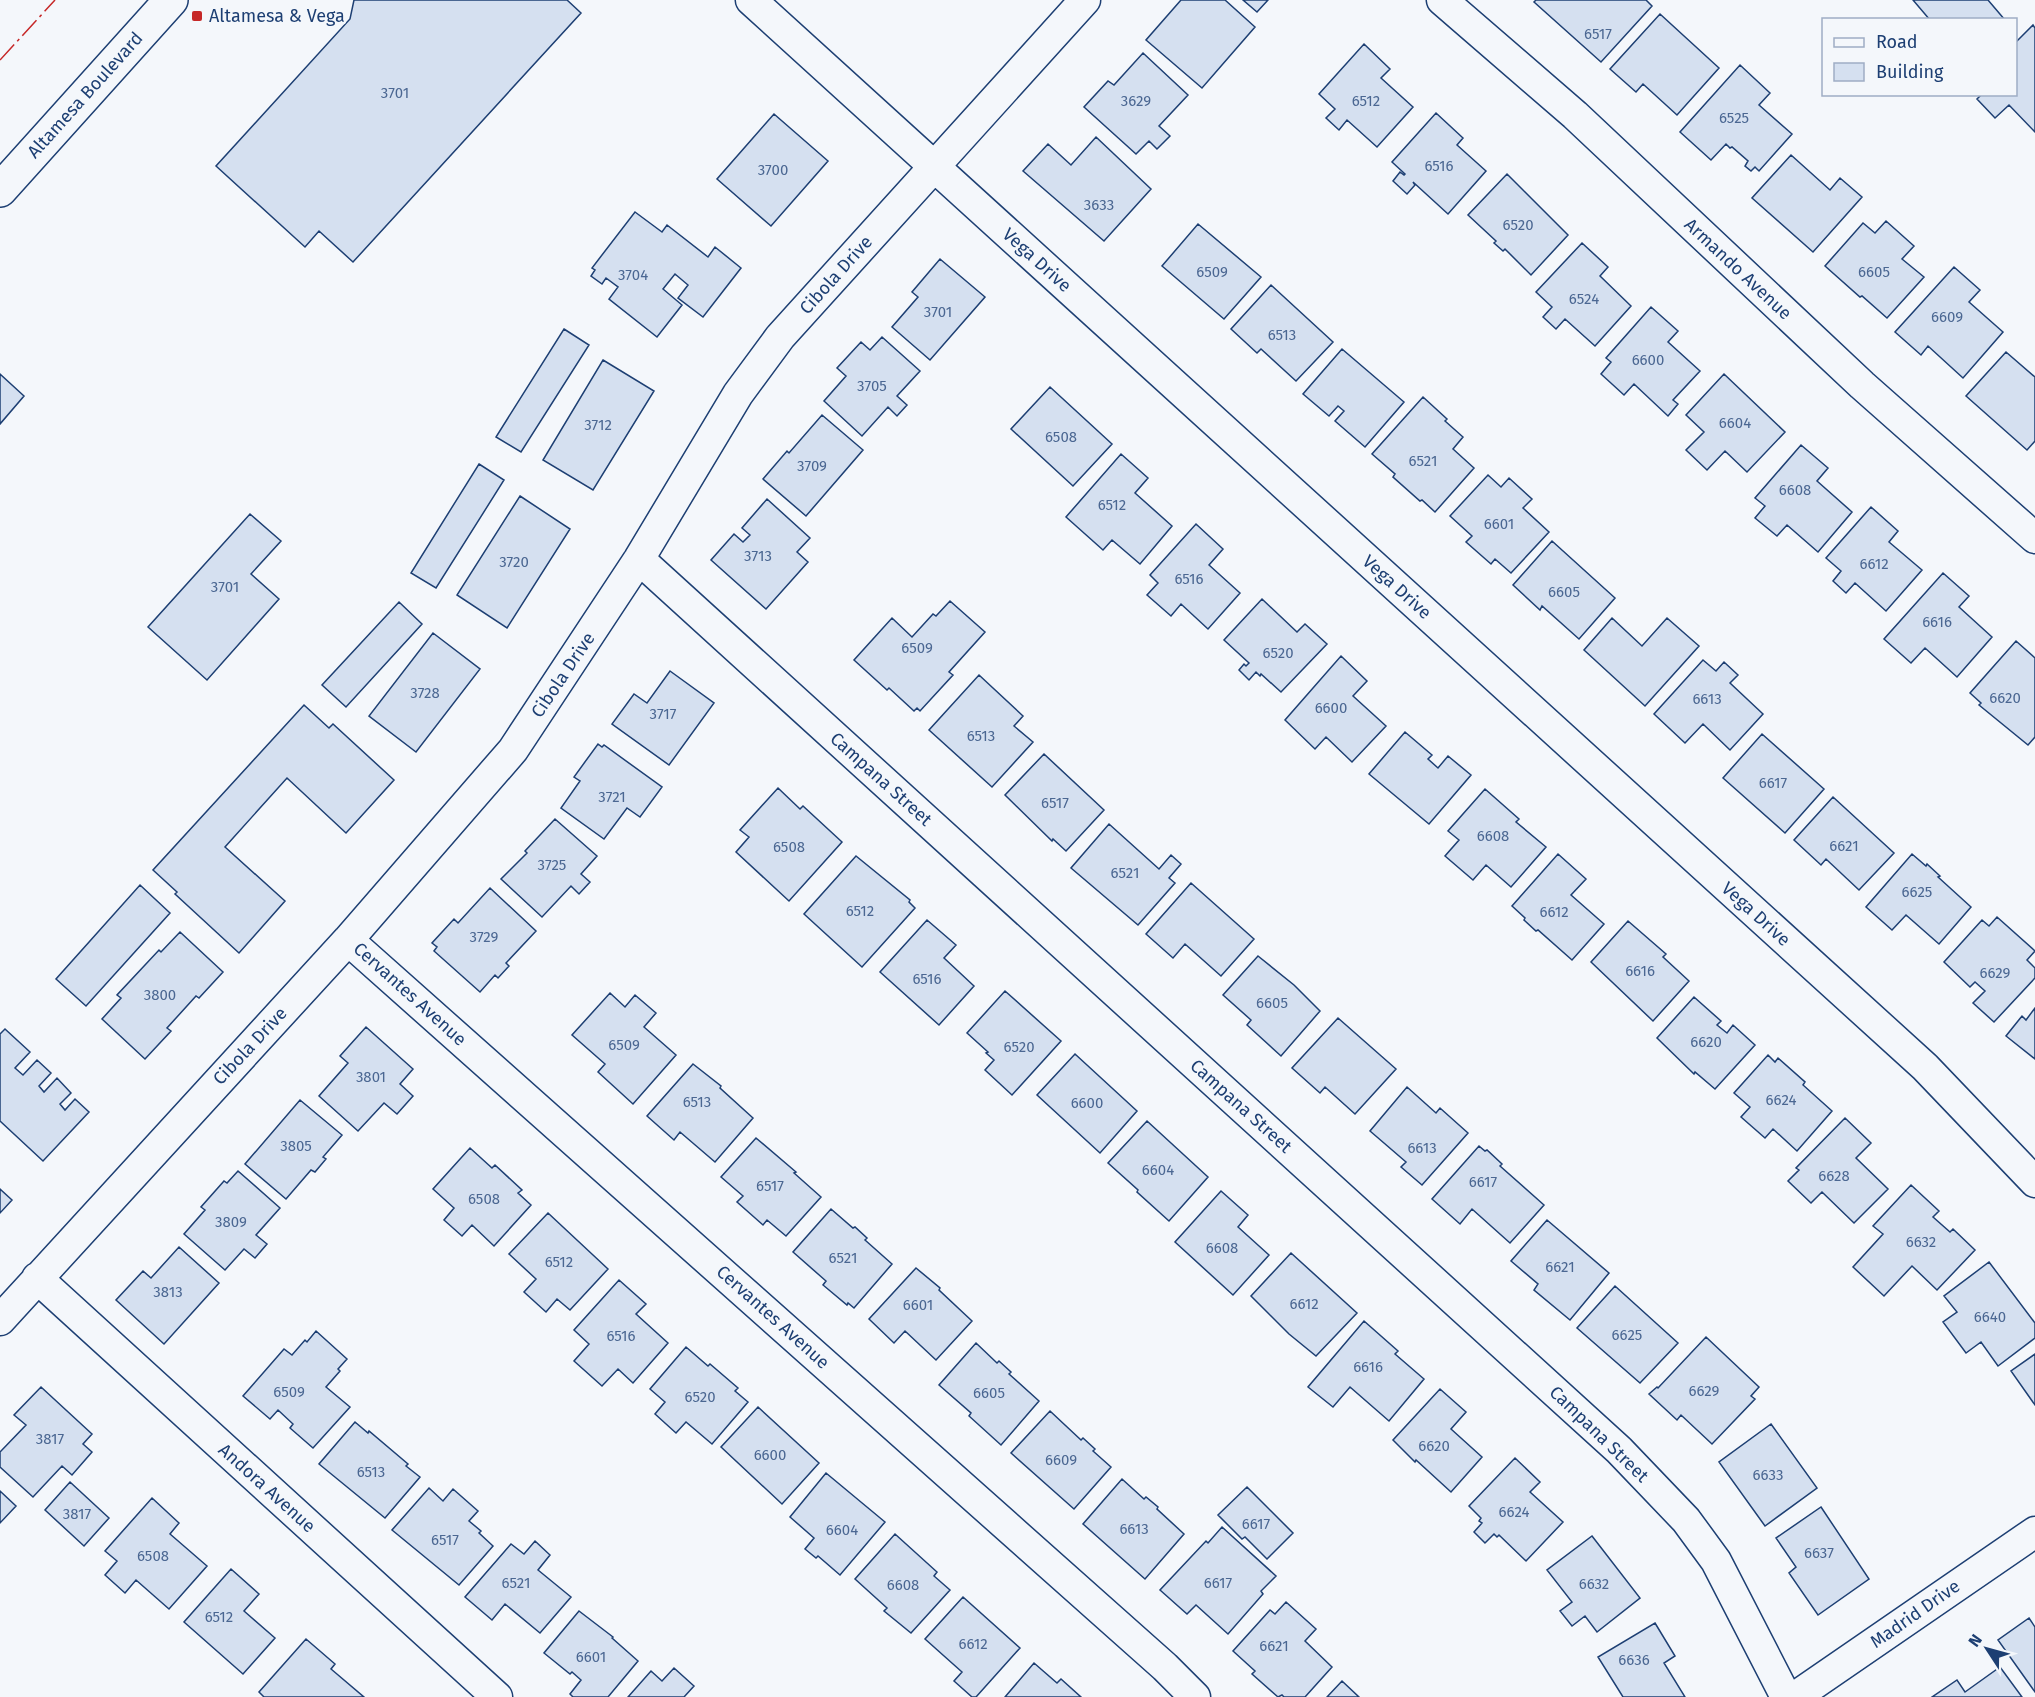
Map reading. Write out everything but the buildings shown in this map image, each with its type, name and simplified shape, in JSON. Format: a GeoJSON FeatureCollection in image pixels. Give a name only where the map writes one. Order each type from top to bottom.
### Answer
{"type":"FeatureCollection","features":[{"type":"Feature","properties":{"kind":"main road","name":"Altamesa Boulevard"},"geometry":{"type":"LineString","coordinates":[[0,190],[171,0]]}},
{"type":"Feature","properties":{"kind":"street","name":"Vega Drive"},"geometry":{"type":"LineString","coordinates":[[751,0],[1925,1067],[2035,1182]]}},
{"type":"Feature","properties":{"kind":"street","name":"Cibola Drive"},"geometry":{"type":"LineString","coordinates":[[0,1320],[348,940],[513,750],[639,560],[738,394],[780,338],[1085,0]]}},
{"type":"Feature","properties":{"kind":"street","name":"Armando Avenue"},"geometry":{"type":"LineString","coordinates":[[1442,0],[1575,116],[1862,385],[2035,538]]}},
{"type":"Feature","properties":{"kind":"street","name":"Campana Street"},"geometry":{"type":"LineString","coordinates":[[639,560],[1619,1450],[1686,1520],[1716,1561],[1786,1697]]}},
{"type":"Feature","properties":{"kind":"street","name":"Cervantes Avenue"},"geometry":{"type":"LineString","coordinates":[[348,940],[1166,1667],[1195,1697]]}},
{"type":"Feature","properties":{"kind":"street","name":"Andora Avenue"},"geometry":{"type":"LineString","coordinates":[[38,1278],[497,1697]]}},
{"type":"Feature","properties":{"kind":"street","name":"Madrid Drive"},"geometry":{"type":"LineString","coordinates":[[1795,1697],[2035,1532]]}},
{"type":"Feature","properties":{"kind":"power"},"geometry":{"type":"LineString","coordinates":[[0,60],[55,0]]}},
{"type":"Feature","properties":{"kind":"place","name":"Altamesa & Vega"},"geometry":{"type":"Point","coordinates":[197,16]}}]}
